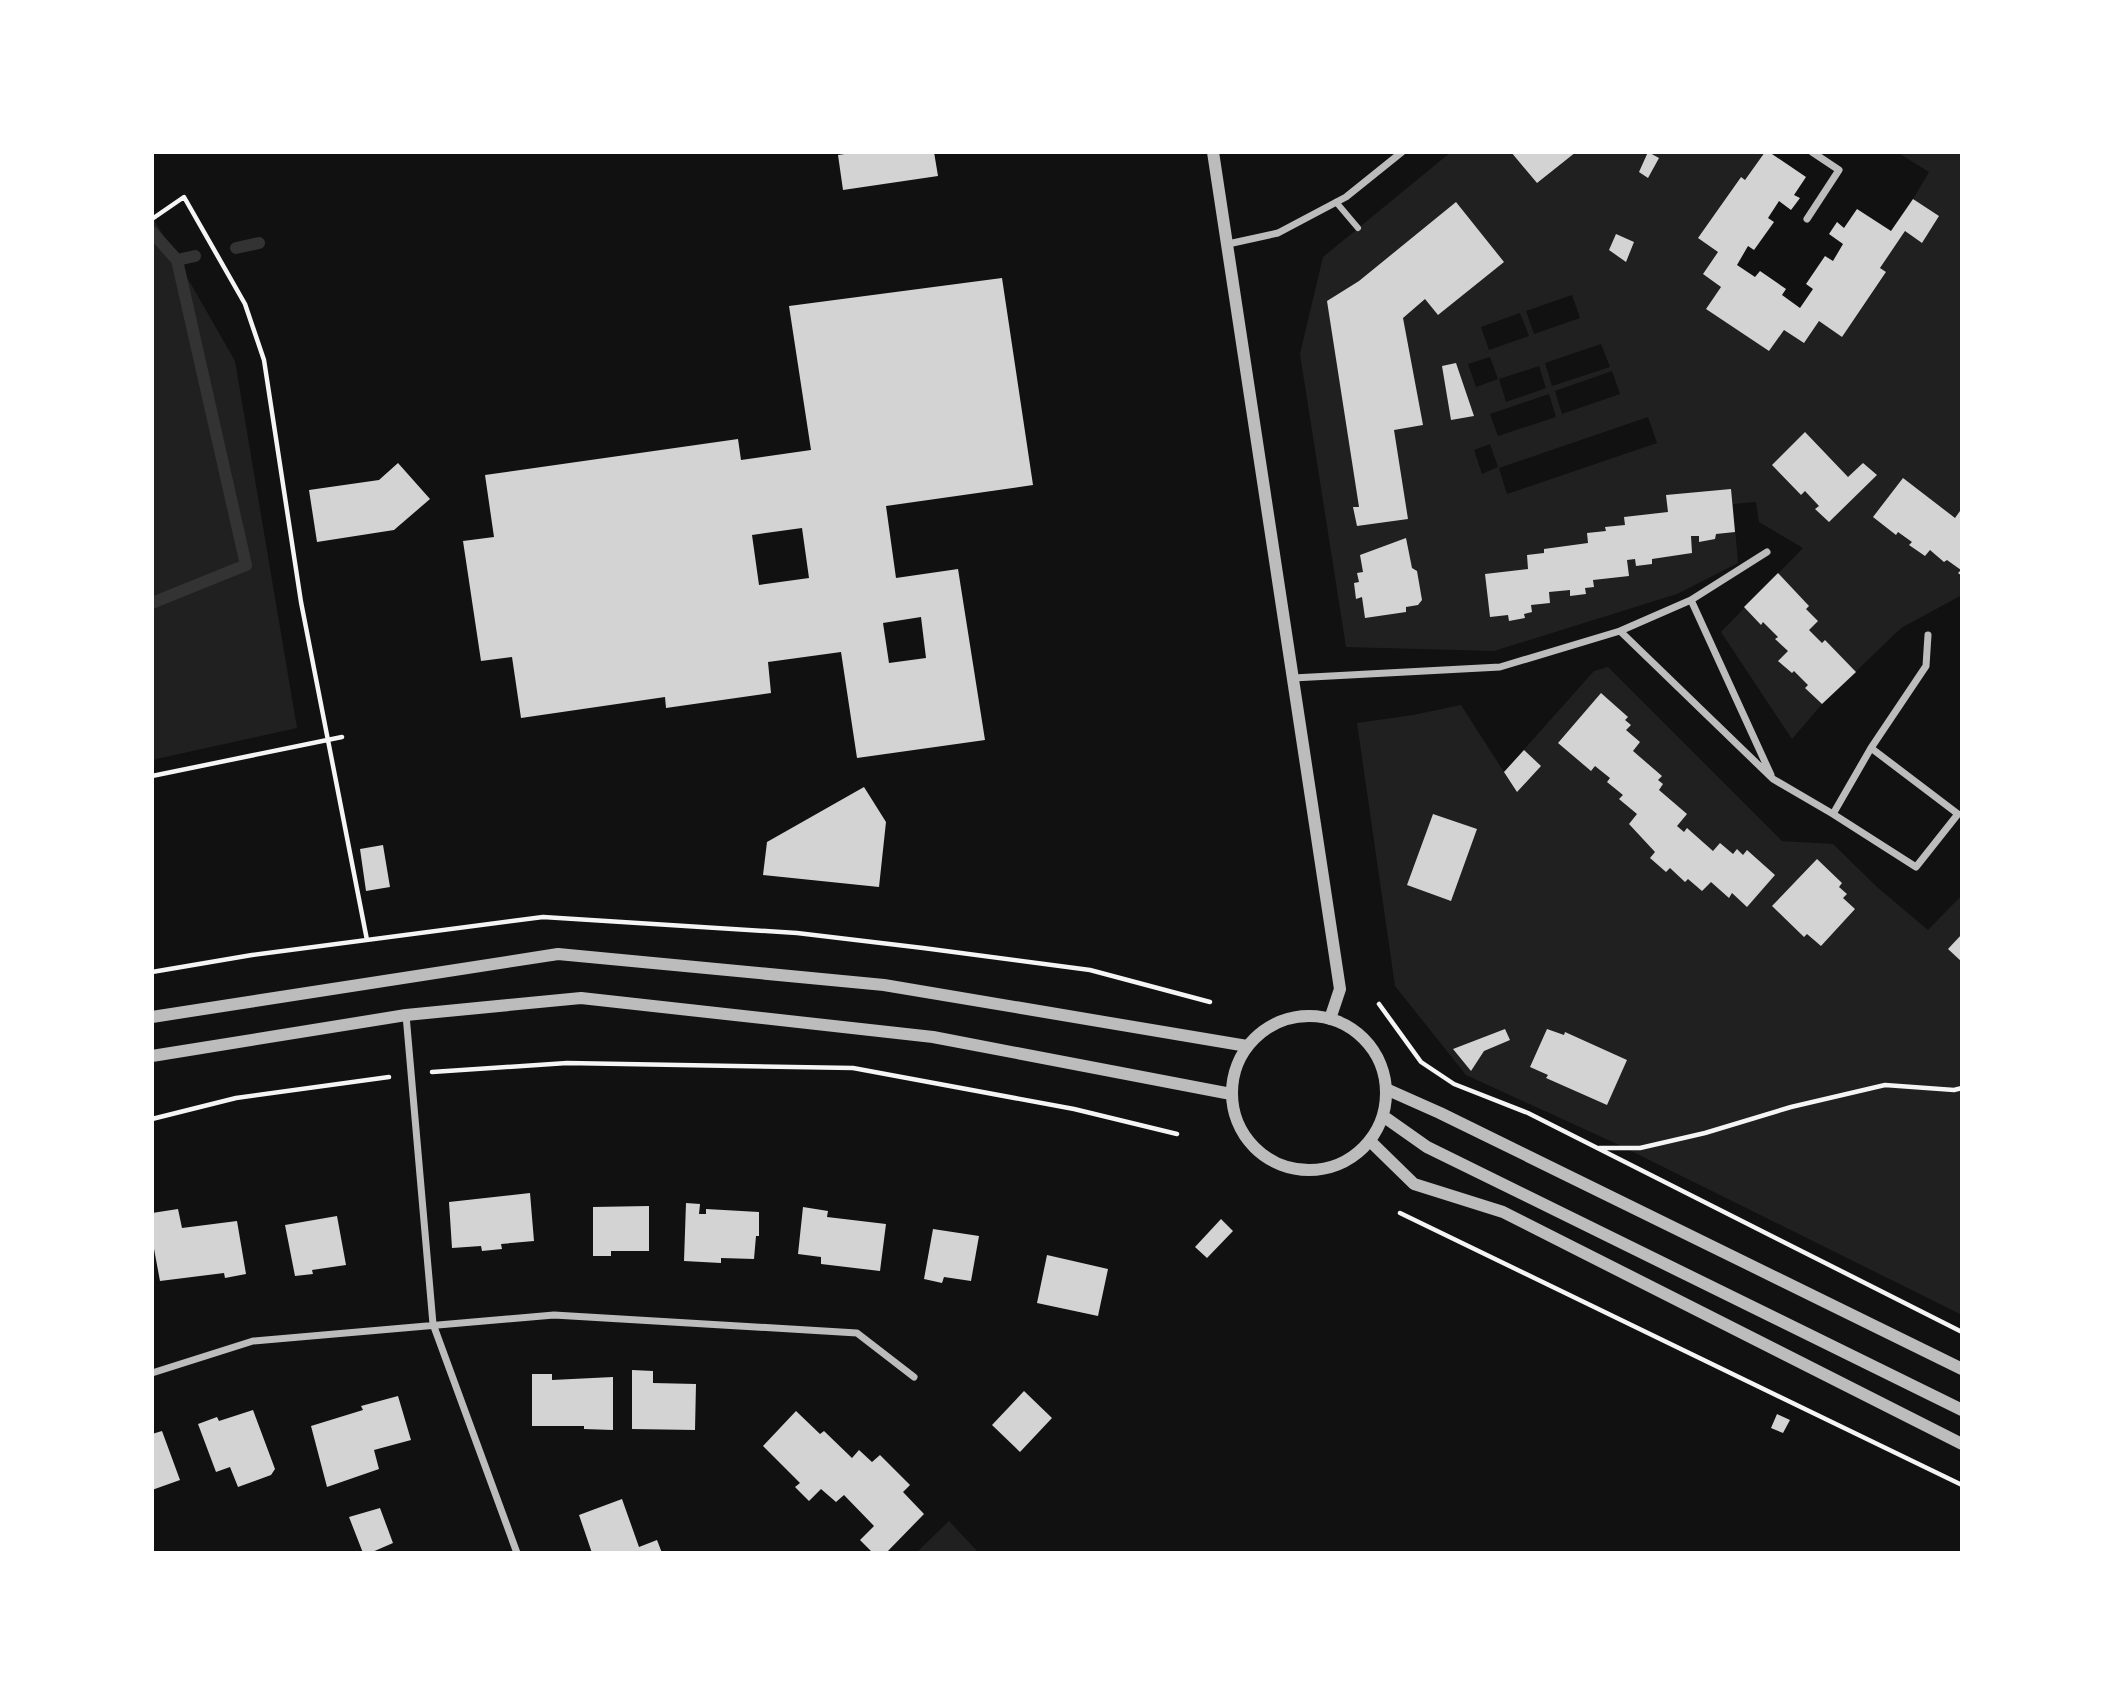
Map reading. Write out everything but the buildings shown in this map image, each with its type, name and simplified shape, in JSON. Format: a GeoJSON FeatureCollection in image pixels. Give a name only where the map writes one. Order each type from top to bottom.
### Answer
{"type":"FeatureCollection","features":[{"type":"Feature","properties":{"kind":"street"},"geometry":{"type":"LineString","coordinates":[[1213,152],[1340,989],[1330,1018]]}},
{"type":"Feature","properties":{"kind":"street"},"geometry":{"type":"LineString","coordinates":[[1228,244],[1278,233],[1336,202],[1402,152]]}},
{"type":"Feature","properties":{"kind":"street"},"geometry":{"type":"LineString","coordinates":[[1807,219],[1839,170],[1812,152]]}},
{"type":"Feature","properties":{"kind":"street"},"geometry":{"type":"LineString","coordinates":[[1336,202],[1358,228]]}},
{"type":"Feature","properties":{"kind":"street"},"geometry":{"type":"LineString","coordinates":[[1293,678],[1500,667],[1620,631],[1691,600],[1767,552]]}},
{"type":"Feature","properties":{"kind":"street"},"geometry":{"type":"LineString","coordinates":[[1691,600],[1773,779]]}},
{"type":"Feature","properties":{"kind":"street"},"geometry":{"type":"LineString","coordinates":[[1620,631],[1773,779],[1916,867],[1958,814],[1871,748]]}},
{"type":"Feature","properties":{"kind":"street"},"geometry":{"type":"LineString","coordinates":[[1833,814],[1871,748],[1926,666],[1928,635]]}},
{"type":"Feature","properties":{"kind":"street"},"geometry":{"type":"LineString","coordinates":[[152,1017],[558,954],[884,985],[1247,1046]]}},
{"type":"Feature","properties":{"kind":"street"},"geometry":{"type":"LineString","coordinates":[[152,1056],[406,1015],[581,998],[933,1037],[1231,1094]]}},
{"type":"Feature","properties":{"kind":"street"},"geometry":{"type":"LineString","coordinates":[[406,1015],[433,1324],[517,1553]]}},
{"type":"Feature","properties":{"kind":"street"},"geometry":{"type":"LineString","coordinates":[[1314,1016],[1330,1018],[1343,1023],[1365,1039],[1381,1065],[1386,1089],[1383,1116],[1370,1141],[1345,1162],[1320,1170],[1287,1167],[1260,1153],[1237,1123],[1231,1094],[1234,1074],[1247,1046],[1262,1031],[1287,1019],[1314,1016]]}},
{"type":"Feature","properties":{"kind":"street"},"geometry":{"type":"LineString","coordinates":[[1386,1089],[1962,1369]]}},
{"type":"Feature","properties":{"kind":"street"},"geometry":{"type":"LineString","coordinates":[[1383,1116],[1427,1147],[1962,1410]]}},
{"type":"Feature","properties":{"kind":"street"},"geometry":{"type":"LineString","coordinates":[[1370,1141],[1414,1184],[1503,1212],[1962,1444]]}},
{"type":"Feature","properties":{"kind":"street"},"geometry":{"type":"LineString","coordinates":[[152,1373],[253,1340],[554,1315],[857,1333],[914,1377]]}},
{"type":"Feature","properties":{"kind":"path"},"geometry":{"type":"LineString","coordinates":[[152,219],[184,197],[245,303],[264,360],[301,602],[367,940]]}},
{"type":"Feature","properties":{"kind":"path"},"geometry":{"type":"LineString","coordinates":[[152,776],[342,737]]}},
{"type":"Feature","properties":{"kind":"path"},"geometry":{"type":"LineString","coordinates":[[1379,1004],[1421,1062],[1454,1084],[1528,1113],[1962,1332]]}},
{"type":"Feature","properties":{"kind":"path"},"geometry":{"type":"LineString","coordinates":[[152,1119],[236,1098],[412,1073],[567,1063],[853,1068],[1062,1107],[1177,1134]]}},
{"type":"Feature","properties":{"kind":"path"},"geometry":{"type":"LineString","coordinates":[[1598,1148],[1640,1148],[1705,1133],[1791,1107],[1885,1085],[1954,1090],[1962,1088]]}},
{"type":"Feature","properties":{"kind":"path"},"geometry":{"type":"LineString","coordinates":[[1400,1213],[1962,1485]]}},
{"type":"Feature","properties":{"kind":"shaded area"},"geometry":{"type":"Polygon","coordinates":[[[1451,152],[1765,152],[1745,180],[1740,177],[1699,238],[1718,252],[1703,274],[1721,287],[1707,309],[1769,351],[1784,330],[1804,343],[1819,321],[1842,337],[1886,273],[1880,268],[1905,231],[1922,243],[1939,216],[1913,199],[1929,172],[1897,152],[1962,152],[1962,595],[1901,628],[1822,704],[1792,739],[1721,632],[1803,548],[1759,522],[1756,502],[1733,504],[1738,563],[1677,594],[1494,651],[1346,647],[1300,354],[1323,257],[1451,152]],[[1572,295],[1526,311],[1534,334],[1580,318],[1572,295]],[[1520,313],[1481,327],[1489,350],[1529,336],[1520,313]],[[1601,344],[1545,363],[1552,386],[1610,367],[1601,344]],[[1490,357],[1468,364],[1476,387],[1498,379],[1490,357]],[[1539,366],[1499,379],[1506,402],[1546,388],[1539,366]],[[1612,371],[1555,391],[1562,414],[1620,394],[1612,371]],[[1549,394],[1490,414],[1498,436],[1556,417],[1549,394]],[[1648,417],[1499,468],[1507,494],[1657,443],[1648,417]],[[1490,444],[1474,450],[1482,474],[1498,467],[1490,444]]]}},
{"type":"Feature","properties":{"kind":"shaded area"},"geometry":{"type":"Polygon","coordinates":[[[152,216],[235,361],[297,728],[152,760],[152,216]]]}},
{"type":"Feature","properties":{"kind":"shaded area"},"geometry":{"type":"Polygon","coordinates":[[[1608,667],[1782,841],[1833,844],[1877,887],[1928,930],[1962,895],[1962,1315],[1617,1144],[1466,1075],[1395,986],[1357,723],[1461,705],[1504,772],[1594,671],[1608,667]]]}},
{"type":"Feature","properties":{"kind":"shaded area"},"geometry":{"type":"Polygon","coordinates":[[[949,1521],[979,1553],[916,1553],[949,1521]]]}},
{"type":"Feature","properties":{"kind":"waterway"},"geometry":{"type":"LineString","coordinates":[[152,232],[177,260],[246,565],[152,603]]}},
{"type":"Feature","properties":{"kind":"waterway"},"geometry":{"type":"LineString","coordinates":[[236,248],[259,243]]}},
{"type":"Feature","properties":{"kind":"waterway"},"geometry":{"type":"LineString","coordinates":[[177,260],[195,256]]}}]}
